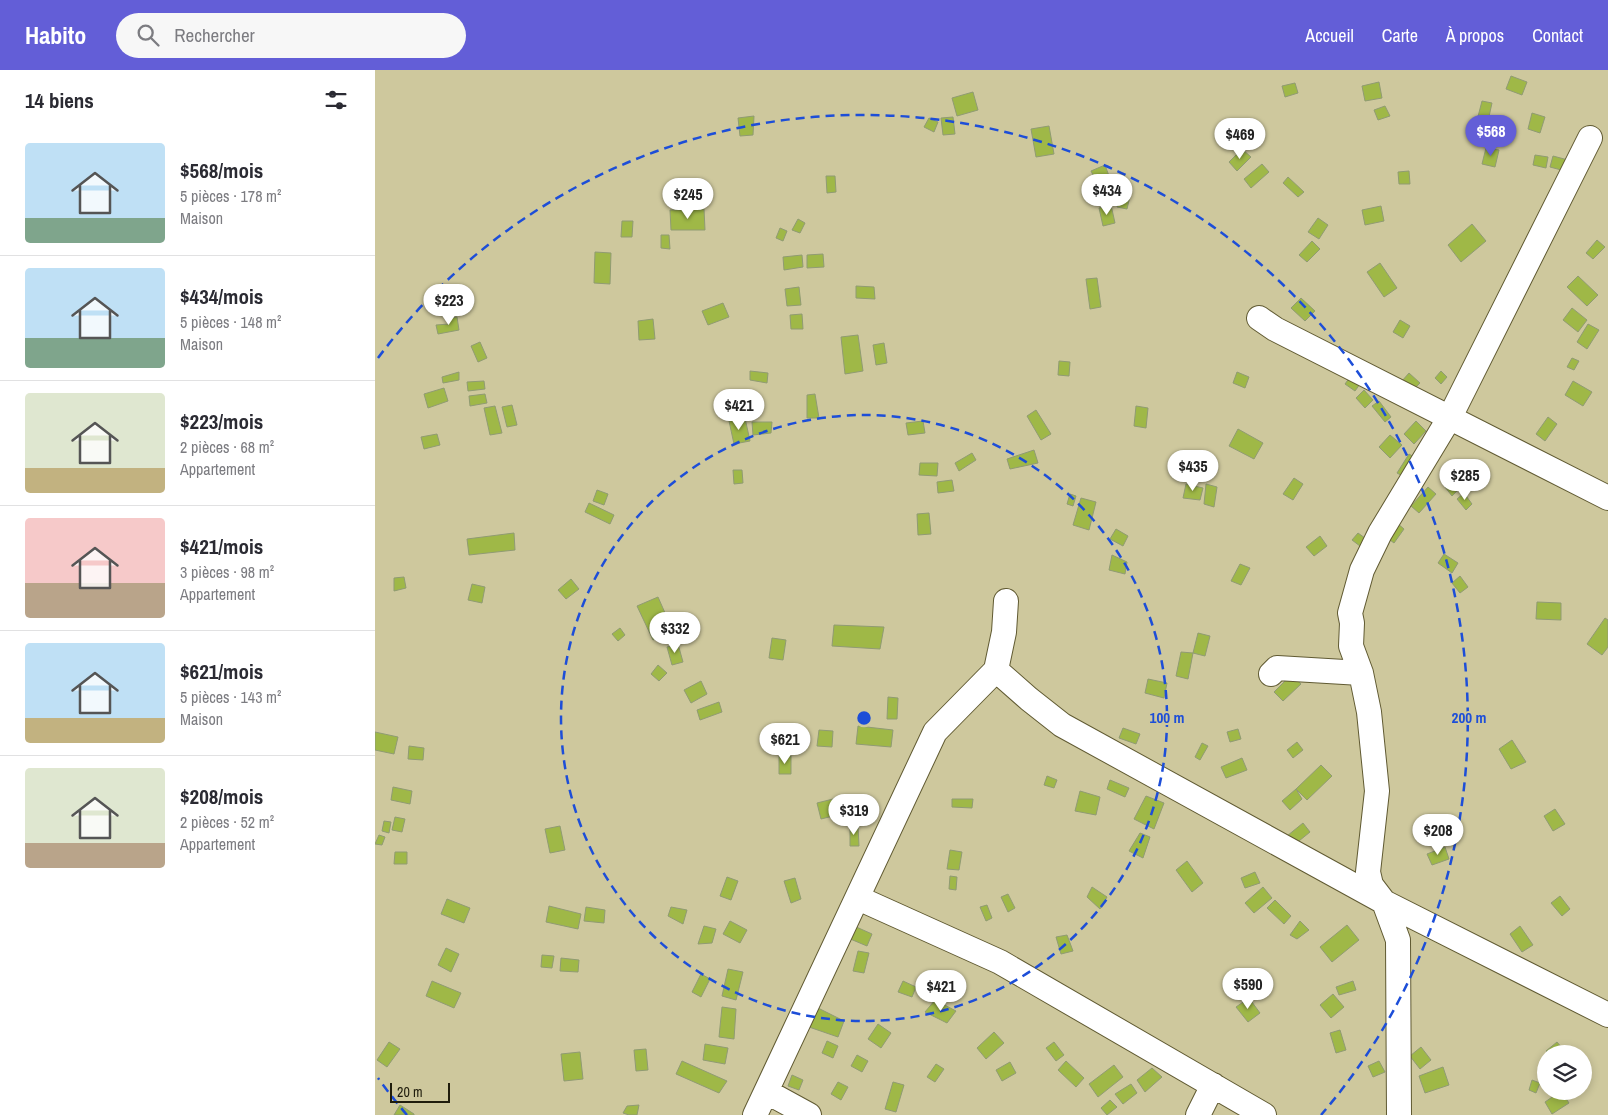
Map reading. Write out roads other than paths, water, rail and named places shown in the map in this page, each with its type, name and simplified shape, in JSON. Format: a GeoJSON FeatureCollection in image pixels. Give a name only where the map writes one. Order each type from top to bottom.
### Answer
{"type":"FeatureCollection","features":[{"type":"Feature","properties":{"kind":"street"},"geometry":{"type":"LineString","coordinates":[[1399,1115],[1398,940],[1384,902],[1371,885],[1368,872],[1377,791],[1369,712],[1361,673],[1351,646],[1352,623],[1350,613],[1362,570],[1380,533],[1450,417],[1590,138]]}},
{"type":"Feature","properties":{"kind":"street"},"geometry":{"type":"LineString","coordinates":[[1259,318],[1275,329],[1608,498]]}},
{"type":"Feature","properties":{"kind":"street"},"geometry":{"type":"LineString","coordinates":[[755,1115],[935,732],[996,670],[1004,632],[1006,601]]}},
{"type":"Feature","properties":{"kind":"street"},"geometry":{"type":"LineString","coordinates":[[1271,674],[1277,668],[1361,673]]}},
{"type":"Feature","properties":{"kind":"street"},"geometry":{"type":"LineString","coordinates":[[996,670],[1063,725],[1384,902],[1608,1015]]}},
{"type":"Feature","properties":{"kind":"street"},"geometry":{"type":"LineString","coordinates":[[857,898],[1000,962],[1264,1115]]}},
{"type":"Feature","properties":{"kind":"street"},"geometry":{"type":"LineString","coordinates":[[1198,1115],[1213,1085]]}},
{"type":"Feature","properties":{"kind":"street"},"geometry":{"type":"LineString","coordinates":[[767,1092],[809,1115]]}}]}
